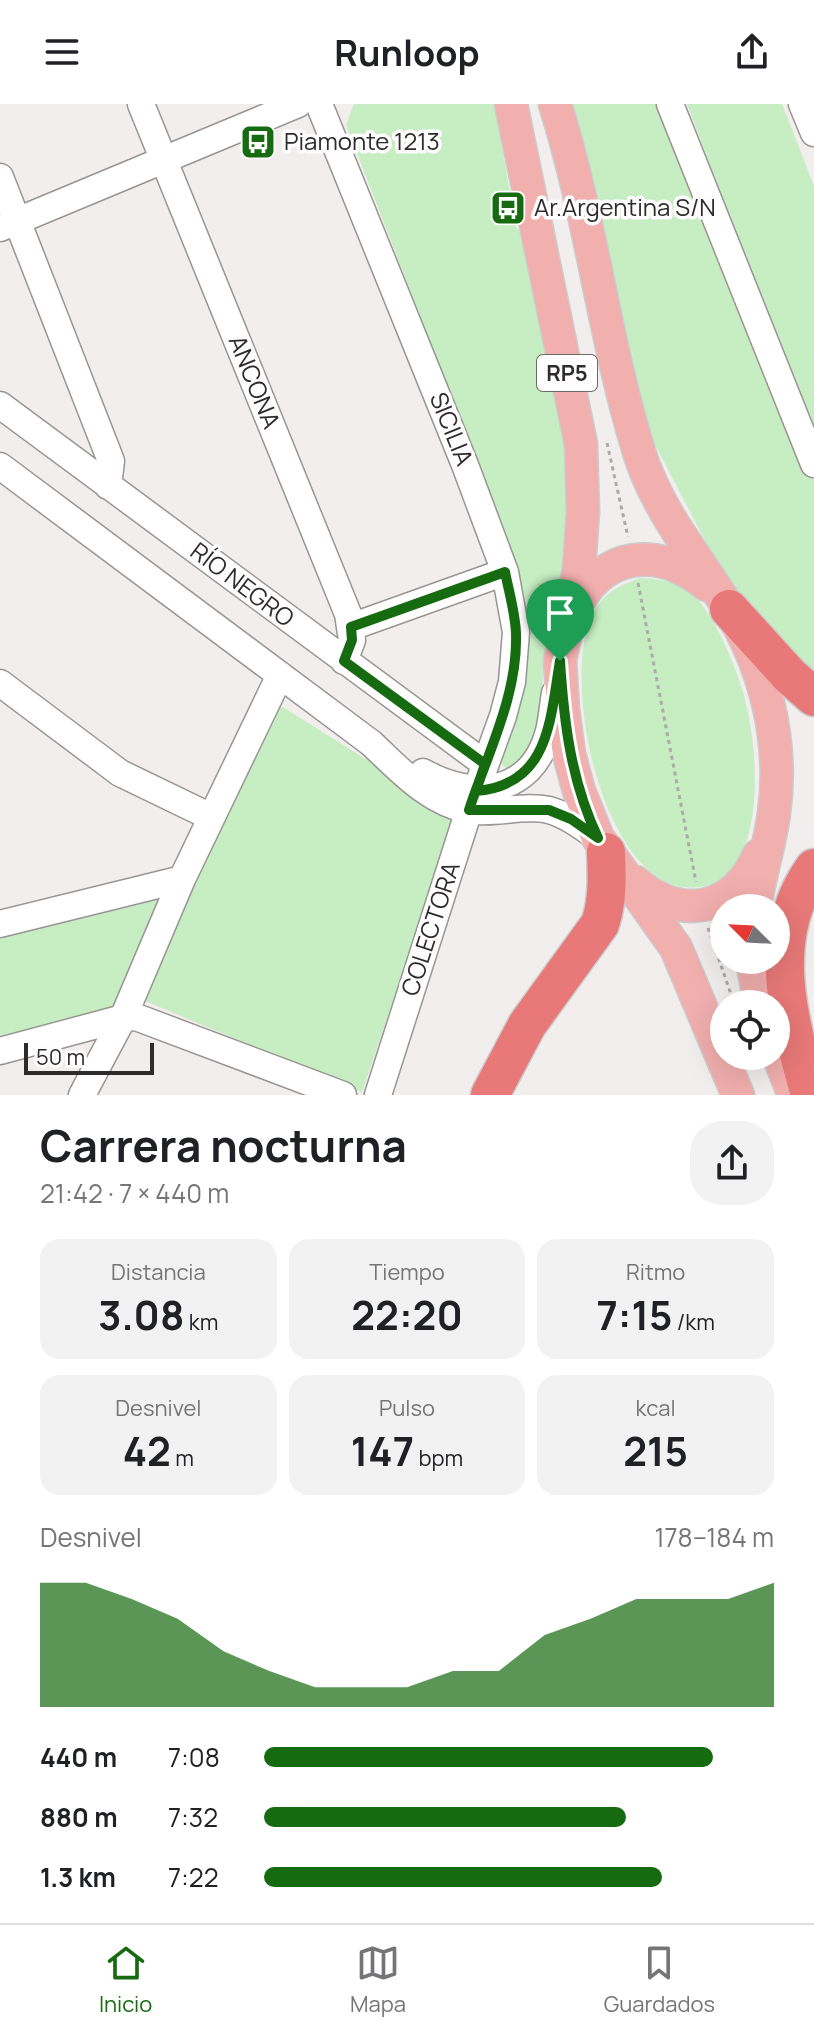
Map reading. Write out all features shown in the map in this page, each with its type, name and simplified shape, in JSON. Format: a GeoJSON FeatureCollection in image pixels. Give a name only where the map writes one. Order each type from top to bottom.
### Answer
{"type":"FeatureCollection","features":[{"type":"Feature","properties":{"kind":"highway"},"geometry":{"type":"LineString","coordinates":[[727,605],[790,676],[814,697]]}},
{"type":"Feature","properties":{"kind":"highway"},"geometry":{"type":"LineString","coordinates":[[490,1095],[527,1025],[600,924],[606,908],[608,884],[606,851]]}},
{"type":"Feature","properties":{"kind":"highway"},"geometry":{"type":"LineString","coordinates":[[810,1095],[791,1022],[784,984],[784,957],[793,904],[814,868]]}},
{"type":"Feature","properties":{"kind":"main road","name":"RP5"},"geometry":{"type":"LineString","coordinates":[[511,104],[581,444],[583,512],[579,569],[562,652]]}},
{"type":"Feature","properties":{"kind":"main road","name":"RP5"},"geometry":{"type":"LineString","coordinates":[[555,104],[585,211],[639,452],[664,510],[727,605]]}},
{"type":"Feature","properties":{"kind":"main road"},"geometry":{"type":"LineString","coordinates":[[738,1095],[676,948],[606,851],[579,791],[569,754],[562,652],[570,619],[588,586],[602,573],[633,559],[669,562],[688,571],[727,605],[761,678],[773,724],[777,769],[774,815],[758,894]]}},
{"type":"Feature","properties":{"kind":"main road"},"geometry":{"type":"LineString","coordinates":[[606,851],[649,893],[665,902],[700,906],[732,894],[747,878],[758,859],[774,815]]}},
{"type":"Feature","properties":{"kind":"main road"},"geometry":{"type":"LineString","coordinates":[[784,1070],[794,1095]]}},
{"type":"Feature","properties":{"kind":"street","name":"ANCONA"},"geometry":{"type":"LineString","coordinates":[[141,104],[351,627]]}},
{"type":"Feature","properties":{"kind":"street"},"geometry":{"type":"LineString","coordinates":[[9,225],[298,104]]}},
{"type":"Feature","properties":{"kind":"street","name":"SICILIA"},"geometry":{"type":"LineString","coordinates":[[319,104],[505,572],[513,610],[515,657],[503,716],[485,764]]}},
{"type":"Feature","properties":{"kind":"street"},"geometry":{"type":"LineString","coordinates":[[670,104],[812,454]]}},
{"type":"Feature","properties":{"kind":"street"},"geometry":{"type":"LineString","coordinates":[[802,104],[814,133]]}},
{"type":"Feature","properties":{"kind":"street"},"geometry":{"type":"LineString","coordinates":[[0,177],[9,225],[111,461],[108,486]]}},
{"type":"Feature","properties":{"kind":"street","name":"RÍO NEGRO"},"geometry":{"type":"LineString","coordinates":[[0,405],[485,764]]}},
{"type":"Feature","properties":{"kind":"street","name":"RÍO NEGRO"},"geometry":{"type":"LineString","coordinates":[[0,466],[371,743],[424,791],[446,803],[472,800]]}},
{"type":"Feature","properties":{"kind":"street"},"geometry":{"type":"LineString","coordinates":[[344,661],[352,640],[351,627],[505,572]]}},
{"type":"Feature","properties":{"kind":"street"},"geometry":{"type":"LineString","coordinates":[[472,800],[506,785],[525,772],[540,752],[548,732],[562,652]]}},
{"type":"Feature","properties":{"kind":"street"},"geometry":{"type":"LineString","coordinates":[[82,1095],[123,1018],[182,879],[280,675]]}},
{"type":"Feature","properties":{"kind":"street"},"geometry":{"type":"LineString","coordinates":[[0,683],[130,780],[211,817]]}},
{"type":"Feature","properties":{"kind":"street","name":"COLECTORA"},"geometry":{"type":"LineString","coordinates":[[378,1095],[485,764]]}},
{"type":"Feature","properties":{"kind":"street"},"geometry":{"type":"LineString","coordinates":[[472,800],[549,810],[571,819],[606,851]]}},
{"type":"Feature","properties":{"kind":"street"},"geometry":{"type":"LineString","coordinates":[[6,915],[182,879]]}},
{"type":"Feature","properties":{"kind":"street"},"geometry":{"type":"LineString","coordinates":[[0,1051],[123,1018],[146,1019],[343,1095]]}},
{"type":"Feature","properties":{"kind":"green space"},"geometry":{"type":"Polygon","coordinates":[[[354,104],[498,104],[505,120],[501,141],[516,227],[532,248],[571,467],[563,590],[544,654],[540,734],[522,765],[507,769],[498,754],[525,657],[527,605],[512,553],[346,125],[354,104]]]}},
{"type":"Feature","properties":{"kind":"green space"},"geometry":{"type":"Polygon","coordinates":[[[566,104],[665,104],[814,481],[814,685],[802,677],[732,586],[650,435],[566,104]]]}},
{"type":"Feature","properties":{"kind":"green space"},"geometry":{"type":"Polygon","coordinates":[[[687,104],[782,104],[814,186],[814,427],[809,429],[687,104]]]}},
{"type":"Feature","properties":{"kind":"green space"},"geometry":{"type":"Polygon","coordinates":[[[640,578],[673,583],[686,589],[699,601],[728,652],[748,711],[755,769],[750,830],[740,856],[726,875],[704,886],[669,883],[640,861],[616,825],[598,779],[586,730],[582,681],[585,639],[596,608],[615,589],[640,578]]]}},
{"type":"Feature","properties":{"kind":"green space"},"geometry":{"type":"Polygon","coordinates":[[[278,704],[456,816],[362,1092],[138,998],[278,704]]]}},
{"type":"Feature","properties":{"kind":"green space"},"geometry":{"type":"Polygon","coordinates":[[[163,894],[115,1009],[0,1041],[0,933],[163,894]]]}},
{"type":"Feature","properties":{"kind":"place","name":"Piamonte 1213"},"geometry":{"type":"Point","coordinates":[258,142]}},
{"type":"Feature","properties":{"kind":"place","name":"Ar.Argentina S/N"},"geometry":{"type":"Point","coordinates":[508,208]}},
{"type":"Feature","properties":{"kind":"route"},"geometry":{"type":"LineString","coordinates":[[560,661],[548,732],[540,752],[525,772],[506,785],[476,791],[485,764],[344,661],[352,640],[351,627],[505,572],[516,632],[512,682],[503,716],[485,764],[469,810],[549,810],[571,819],[598,838],[579,791],[569,754],[560,661]]}}]}
